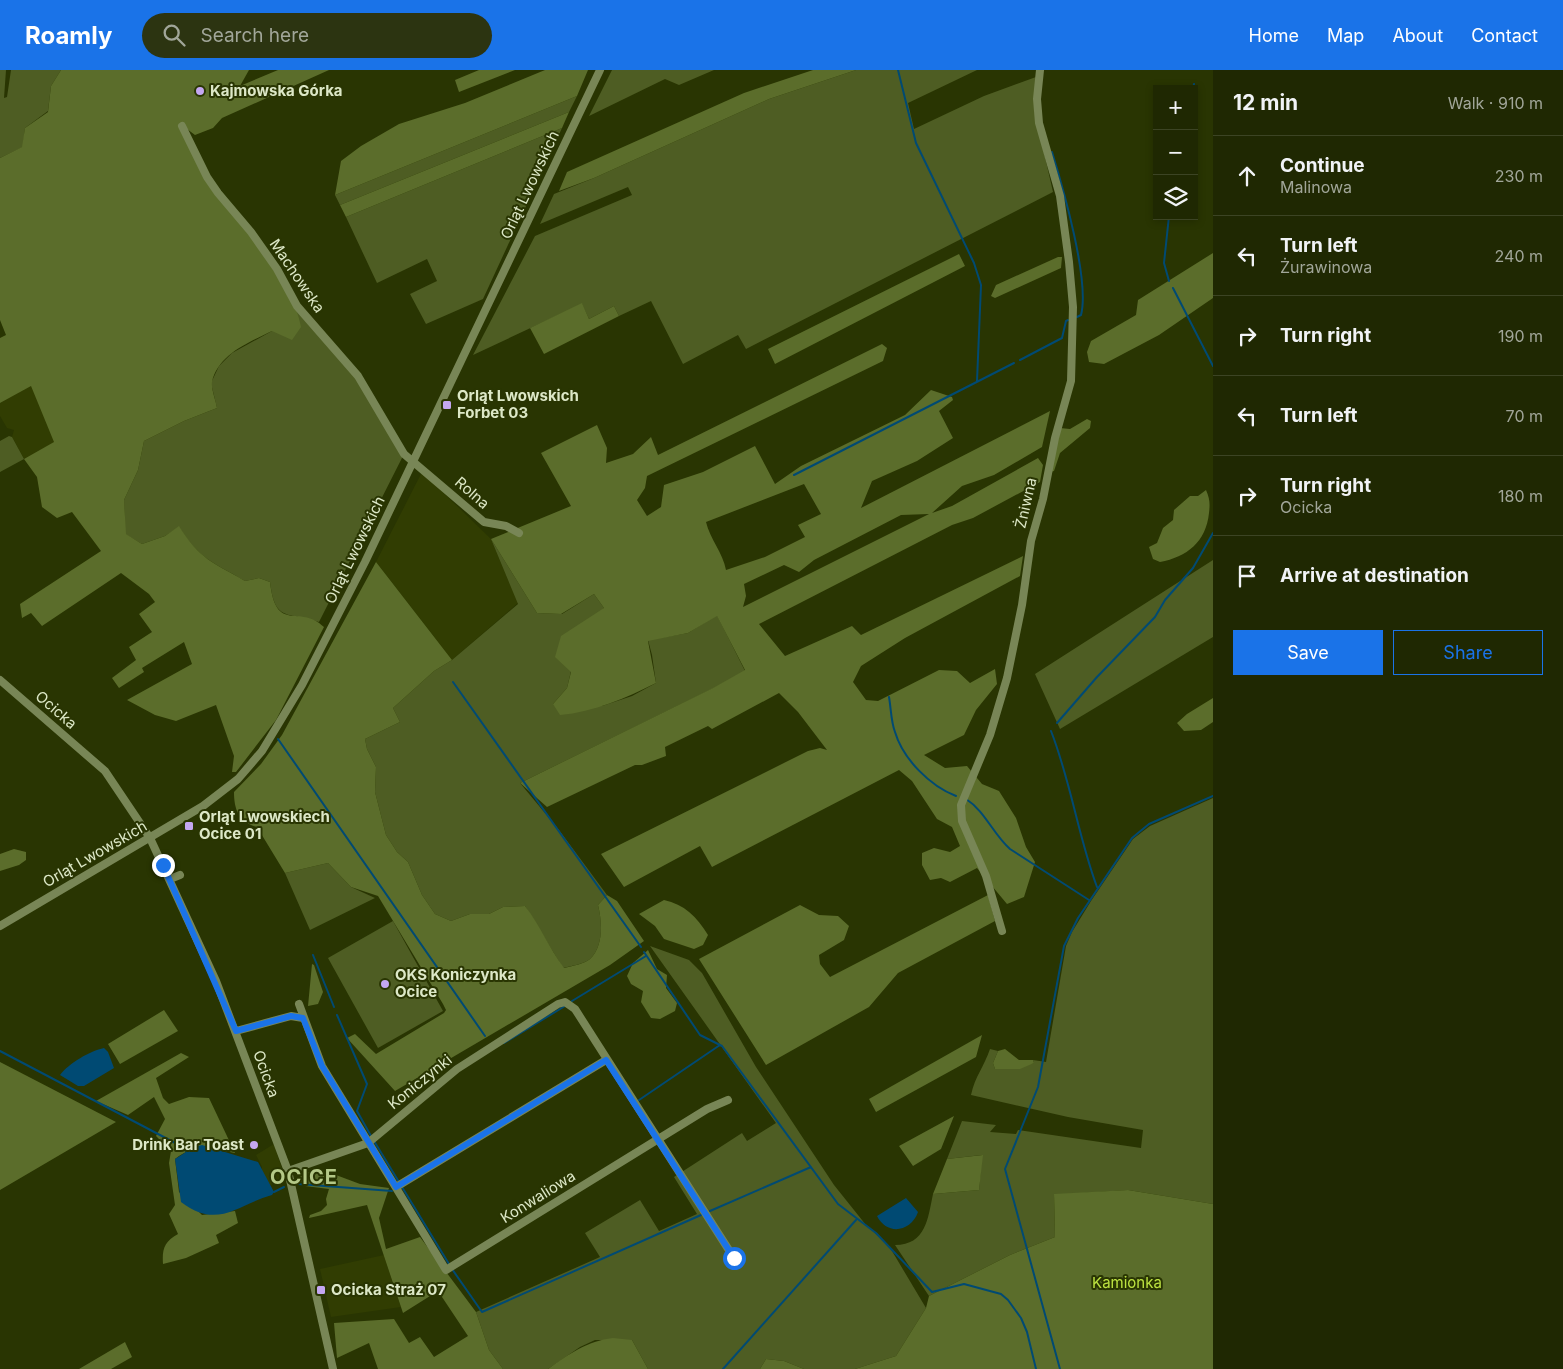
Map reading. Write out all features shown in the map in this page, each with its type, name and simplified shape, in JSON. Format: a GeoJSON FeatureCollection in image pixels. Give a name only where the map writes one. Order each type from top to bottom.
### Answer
{"type":"FeatureCollection","features":[{"type":"Feature","properties":{"kind":"street","name":"Orląt Lwowskich"},"geometry":{"type":"LineString","coordinates":[[0,926],[216,797],[238,779],[262,751],[287,712],[316,657],[414,461],[600,70]]}},
{"type":"Feature","properties":{"kind":"street","name":"Żniwna"},"geometry":{"type":"LineString","coordinates":[[1002,931],[986,876],[962,821],[961,805],[990,734],[1007,678],[1022,605],[1031,541],[1043,499],[1055,438],[1071,381],[1073,307],[1070,262],[1060,196],[1039,123],[1037,99],[1040,70]]}},
{"type":"Feature","properties":{"kind":"street","name":"Machowska"},"geometry":{"type":"LineString","coordinates":[[182,126],[206,177],[251,232],[277,269],[297,306],[358,376],[404,454],[414,461]]}},
{"type":"Feature","properties":{"kind":"street","name":"Rolna"},"geometry":{"type":"LineString","coordinates":[[414,461],[484,522],[506,526],[519,533]]}},
{"type":"Feature","properties":{"kind":"street","name":"Ocicka"},"geometry":{"type":"LineString","coordinates":[[0,680],[105,772],[150,838],[236,1031],[288,1171],[333,1369]]}},
{"type":"Feature","properties":{"kind":"street"},"geometry":{"type":"LineString","coordinates":[[170,880],[180,875]]}},
{"type":"Feature","properties":{"kind":"street","name":"Koniczynki"},"geometry":{"type":"LineString","coordinates":[[288,1171],[368,1143],[458,1069],[558,1004],[565,1002],[575,1009],[606,1060]]}},
{"type":"Feature","properties":{"kind":"street"},"geometry":{"type":"LineString","coordinates":[[299,1004],[322,1066],[396,1187],[606,1060],[659,1139],[734,1258]]}},
{"type":"Feature","properties":{"kind":"street"},"geometry":{"type":"LineString","coordinates":[[236,1031],[291,1016],[303,1018]]}},
{"type":"Feature","properties":{"kind":"street","name":"Konwaliowa"},"geometry":{"type":"LineString","coordinates":[[396,1187],[446,1270],[707,1109],[728,1100]]}},
{"type":"Feature","properties":{"kind":"shaded area"},"geometry":{"type":"Polygon","coordinates":[[[0,70],[6,70],[4,98],[7,97],[11,70],[61,70],[51,86],[48,111],[25,128],[23,147],[0,158],[0,70]]]}},
{"type":"Feature","properties":{"kind":"shaded area"},"geometry":{"type":"Polygon","coordinates":[[[612,70],[714,70],[679,85],[665,79],[589,116],[612,70]]]}},
{"type":"Feature","properties":{"kind":"shaded area"},"geometry":{"type":"Polygon","coordinates":[[[856,70],[977,70],[908,103],[914,129],[984,96],[1036,77],[1034,109],[1053,192],[746,349],[738,335],[683,364],[651,301],[619,316],[614,306],[589,319],[582,304],[473,355],[535,236],[632,195],[628,187],[540,224],[554,194],[594,178],[769,99],[856,70]]]}},
{"type":"Feature","properties":{"kind":"shaded area"},"geometry":{"type":"Polygon","coordinates":[[[577,96],[569,112],[340,205],[335,195],[577,96]]]}},
{"type":"Feature","properties":{"kind":"shaded area"},"geometry":{"type":"Polygon","coordinates":[[[562,128],[483,299],[426,324],[410,294],[437,281],[427,259],[377,283],[346,217],[562,128]]]}},
{"type":"Feature","properties":{"kind":"shaded area"},"geometry":{"type":"Polygon","coordinates":[[[297,306],[358,376],[404,454],[319,622],[279,610],[272,595],[270,582],[259,578],[245,581],[216,564],[194,547],[179,527],[165,536],[142,544],[125,534],[124,500],[138,470],[144,441],[184,421],[217,408],[211,383],[219,366],[232,353],[272,331],[297,306]]]}},
{"type":"Feature","properties":{"kind":"shaded area"},"geometry":{"type":"Polygon","coordinates":[[[31,385],[55,442],[24,459],[12,437],[14,430],[7,428],[0,416],[0,403],[31,385]]]}},
{"type":"Feature","properties":{"kind":"shaded area"},"geometry":{"type":"Polygon","coordinates":[[[9,436],[12,437],[24,459],[0,472],[0,441],[9,436]]]}},
{"type":"Feature","properties":{"kind":"shaded area"},"geometry":{"type":"Polygon","coordinates":[[[422,472],[491,539],[518,603],[452,660],[376,562],[422,472]]]}},
{"type":"Feature","properties":{"kind":"shaded area"},"geometry":{"type":"Polygon","coordinates":[[[491,539],[537,613],[562,614],[594,594],[604,608],[571,671],[567,688],[553,704],[602,706],[632,696],[656,683],[648,640],[688,633],[717,615],[745,671],[520,783],[559,830],[607,895],[598,905],[601,933],[595,954],[584,962],[563,968],[525,906],[503,907],[489,914],[470,914],[451,921],[435,914],[422,895],[408,862],[397,852],[386,835],[375,792],[376,767],[367,749],[365,739],[400,722],[393,708],[434,671],[452,660],[518,604],[491,539]]]}},
{"type":"Feature","properties":{"kind":"shaded area"},"geometry":{"type":"Polygon","coordinates":[[[1213,560],[1213,637],[1060,729],[1035,674],[1213,560]]]}},
{"type":"Feature","properties":{"kind":"shaded area"},"geometry":{"type":"Polygon","coordinates":[[[1213,798],[1213,1204],[1128,1190],[1054,1195],[1055,1237],[1010,1255],[929,1296],[895,1245],[905,1244],[919,1235],[927,1221],[933,1194],[979,1190],[982,1155],[947,1159],[962,1121],[996,1125],[990,1132],[1016,1134],[1018,1130],[1141,1148],[1143,1130],[1068,1117],[971,1095],[990,1049],[998,1051],[993,1063],[995,1069],[1034,1063],[1033,1060],[1046,1062],[1066,946],[1072,932],[1091,901],[1133,839],[1150,826],[1213,798]]]}},
{"type":"Feature","properties":{"kind":"shaded area"},"geometry":{"type":"Polygon","coordinates":[[[328,863],[351,887],[375,898],[310,930],[285,873],[328,863]]]}},
{"type":"Feature","properties":{"kind":"shaded area","name":"OKS Koniczynka Ocice"},"geometry":{"type":"Polygon","coordinates":[[[393,921],[443,1011],[378,1048],[328,958],[393,921]]]}},
{"type":"Feature","properties":{"kind":"shaded area"},"geometry":{"type":"Polygon","coordinates":[[[650,946],[689,960],[702,973],[756,1067],[834,1185],[866,1225],[889,1246],[926,1308],[896,1356],[855,1369],[804,1369],[784,1361],[766,1359],[760,1369],[648,1369],[632,1340],[595,1340],[580,1347],[548,1369],[503,1369],[489,1350],[476,1312],[600,1257],[585,1233],[640,1200],[659,1231],[697,1214],[674,1177],[742,1133],[747,1141],[776,1123],[650,946]]]}},
{"type":"Feature","properties":{"kind":"shaded area"},"geometry":{"type":"Polygon","coordinates":[[[274,1144],[286,1181],[270,1185],[262,1173],[262,1167],[256,1155],[274,1144]]]}},
{"type":"Feature","properties":{"kind":"shaded area"},"geometry":{"type":"Polygon","coordinates":[[[384,1255],[401,1307],[331,1317],[320,1269],[384,1255]]]}},
{"type":"Feature","properties":{"kind":"green space"},"geometry":{"type":"Polygon","coordinates":[[[61,70],[249,70],[240,86],[278,70],[329,70],[222,118],[213,128],[195,135],[183,126],[204,172],[262,249],[287,287],[301,327],[292,340],[272,331],[228,356],[215,372],[212,382],[217,408],[184,421],[144,441],[138,470],[124,500],[126,534],[142,544],[165,536],[179,526],[194,546],[216,564],[245,581],[259,578],[270,582],[277,608],[283,613],[315,620],[324,627],[276,720],[236,772],[232,772],[234,756],[216,705],[176,721],[155,715],[127,700],[192,664],[184,642],[142,668],[144,672],[119,688],[112,678],[136,660],[129,647],[152,632],[139,614],[155,602],[149,594],[121,573],[42,626],[31,613],[22,618],[20,604],[101,551],[72,512],[57,518],[42,507],[37,477],[24,459],[54,442],[31,386],[0,403],[0,338],[6,335],[0,320],[0,158],[22,147],[25,128],[48,112],[51,86],[61,70]]]}},
{"type":"Feature","properties":{"kind":"green space"},"geometry":{"type":"Polygon","coordinates":[[[479,70],[515,70],[459,92],[455,80],[479,70]]]}},
{"type":"Feature","properties":{"kind":"green space"},"geometry":{"type":"Polygon","coordinates":[[[545,70],[588,70],[577,96],[335,195],[341,161],[361,146],[399,124],[465,103],[545,70]]]}},
{"type":"Feature","properties":{"kind":"green space"},"geometry":{"type":"Polygon","coordinates":[[[813,70],[856,70],[769,99],[594,178],[559,191],[567,172],[744,93],[813,70]]]}},
{"type":"Feature","properties":{"kind":"green space"},"geometry":{"type":"Polygon","coordinates":[[[569,112],[562,128],[346,217],[340,205],[569,112]]]}},
{"type":"Feature","properties":{"kind":"green space"},"geometry":{"type":"Polygon","coordinates":[[[1213,253],[1213,298],[1159,335],[1104,364],[1089,362],[1087,352],[1091,341],[1136,315],[1138,300],[1213,253]]]}},
{"type":"Feature","properties":{"kind":"green space"},"geometry":{"type":"Polygon","coordinates":[[[959,254],[965,266],[775,364],[768,349],[959,254]]]}},
{"type":"Feature","properties":{"kind":"green space"},"geometry":{"type":"Polygon","coordinates":[[[1058,257],[1062,257],[1061,268],[995,298],[991,296],[996,285],[1058,257]]]}},
{"type":"Feature","properties":{"kind":"green space"},"geometry":{"type":"Polygon","coordinates":[[[582,303],[589,319],[614,306],[619,316],[544,354],[530,328],[582,303]]]}},
{"type":"Feature","properties":{"kind":"green space"},"geometry":{"type":"Polygon","coordinates":[[[882,344],[887,348],[883,361],[647,476],[645,488],[637,500],[647,516],[661,507],[664,485],[703,472],[755,446],[775,484],[801,466],[905,415],[931,390],[952,397],[953,400],[939,411],[953,438],[917,461],[872,481],[861,508],[1050,411],[1042,447],[994,475],[962,486],[932,513],[952,506],[1038,458],[1043,465],[1040,482],[973,518],[952,525],[759,624],[785,656],[852,626],[861,635],[1023,556],[1020,576],[905,638],[861,666],[853,682],[866,700],[878,701],[939,670],[957,671],[970,683],[995,669],[997,684],[976,710],[964,735],[924,755],[945,768],[967,766],[982,784],[999,791],[1016,818],[1026,847],[1035,862],[1024,897],[1007,904],[977,868],[950,882],[941,878],[930,880],[922,865],[922,853],[934,848],[950,852],[960,846],[952,827],[937,819],[912,781],[899,770],[712,867],[700,846],[624,887],[601,854],[808,751],[820,748],[827,750],[798,712],[779,693],[712,729],[708,726],[665,747],[666,756],[642,765],[635,765],[547,807],[520,783],[713,688],[745,670],[717,616],[688,633],[648,641],[656,683],[621,699],[585,711],[560,715],[553,704],[567,688],[571,672],[555,657],[561,636],[604,608],[594,594],[561,614],[537,613],[491,539],[571,506],[541,453],[597,425],[607,448],[606,463],[633,454],[651,437],[658,455],[882,344]],[[804,484],[706,522],[726,570],[765,557],[805,537],[798,525],[821,514],[804,484]],[[929,514],[901,515],[814,560],[799,572],[784,565],[744,584],[746,596],[743,607],[929,514]]]}},
{"type":"Feature","properties":{"kind":"green space"},"geometry":{"type":"Polygon","coordinates":[[[1087,419],[1091,421],[1090,428],[1060,453],[1054,471],[1050,472],[1060,428],[1070,429],[1087,419]]]}},
{"type":"Feature","properties":{"kind":"green space"},"geometry":{"type":"Polygon","coordinates":[[[1206,490],[1209,502],[1207,523],[1204,532],[1194,547],[1170,560],[1160,562],[1153,559],[1149,547],[1157,543],[1163,528],[1173,520],[1174,510],[1190,496],[1198,496],[1206,490]]]}},
{"type":"Feature","properties":{"kind":"green space"},"geometry":{"type":"Polygon","coordinates":[[[376,562],[452,660],[434,671],[393,708],[400,722],[365,739],[367,749],[376,767],[375,792],[386,835],[397,852],[408,862],[422,895],[435,914],[451,921],[470,914],[489,914],[503,907],[525,906],[564,968],[585,962],[595,954],[601,933],[598,905],[607,895],[617,901],[644,941],[610,965],[395,1091],[347,1038],[355,1034],[376,1054],[444,1013],[446,1010],[443,1004],[378,896],[351,887],[328,863],[285,873],[257,827],[246,822],[239,814],[235,804],[234,792],[261,764],[282,735],[376,562]]]}},
{"type":"Feature","properties":{"kind":"green space"},"geometry":{"type":"Polygon","coordinates":[[[1213,698],[1213,722],[1201,730],[1184,731],[1177,723],[1187,714],[1213,698]]]}},
{"type":"Feature","properties":{"kind":"green space"},"geometry":{"type":"Polygon","coordinates":[[[14,849],[26,852],[26,860],[19,865],[0,871],[0,854],[14,849]]]}},
{"type":"Feature","properties":{"kind":"green space"},"geometry":{"type":"Polygon","coordinates":[[[988,895],[995,921],[898,973],[869,1007],[766,1065],[699,959],[800,905],[819,915],[838,916],[849,926],[844,940],[819,955],[820,964],[830,977],[988,895]]]}},
{"type":"Feature","properties":{"kind":"green space"},"geometry":{"type":"Polygon","coordinates":[[[664,900],[684,908],[699,922],[708,935],[703,945],[694,949],[664,939],[655,926],[639,914],[664,900]]]}},
{"type":"Feature","properties":{"kind":"green space"},"geometry":{"type":"Polygon","coordinates":[[[648,950],[657,969],[667,975],[666,988],[677,1003],[675,1011],[660,1019],[651,1018],[641,1002],[643,991],[631,984],[627,976],[633,963],[648,950]]]}},
{"type":"Feature","properties":{"kind":"green space"},"geometry":{"type":"Polygon","coordinates":[[[312,964],[323,992],[318,1004],[308,1006],[312,964]]]}},
{"type":"Feature","properties":{"kind":"green space"},"geometry":{"type":"Polygon","coordinates":[[[164,1010],[178,1031],[120,1064],[108,1044],[164,1010]]]}},
{"type":"Feature","properties":{"kind":"green space"},"geometry":{"type":"Polygon","coordinates":[[[982,1035],[976,1057],[876,1112],[869,1099],[982,1035]]]}},
{"type":"Feature","properties":{"kind":"green space"},"geometry":{"type":"Polygon","coordinates":[[[1005,1049],[1019,1060],[1033,1060],[1034,1063],[1020,1069],[995,1069],[993,1063],[998,1051],[1005,1049]]]}},
{"type":"Feature","properties":{"kind":"green space"},"geometry":{"type":"Polygon","coordinates":[[[181,1053],[189,1057],[156,1078],[163,1098],[169,1104],[189,1097],[209,1098],[235,1153],[203,1148],[190,1150],[175,1159],[179,1192],[202,1215],[235,1211],[238,1223],[216,1235],[219,1243],[186,1258],[163,1264],[165,1246],[178,1234],[169,1214],[175,1205],[169,1163],[171,1151],[156,1136],[165,1119],[154,1097],[128,1115],[96,1101],[181,1053]]]}},
{"type":"Feature","properties":{"kind":"green space"},"geometry":{"type":"Polygon","coordinates":[[[0,1062],[116,1122],[0,1190],[0,1062]]]}},
{"type":"Feature","properties":{"kind":"green space"},"geometry":{"type":"Polygon","coordinates":[[[954,1116],[941,1149],[913,1166],[899,1146],[954,1116]]]}},
{"type":"Feature","properties":{"kind":"green space"},"geometry":{"type":"Polygon","coordinates":[[[983,1155],[979,1190],[933,1194],[947,1159],[983,1155]]]}},
{"type":"Feature","properties":{"kind":"green space"},"geometry":{"type":"Polygon","coordinates":[[[308,1172],[336,1175],[360,1184],[389,1188],[379,1218],[386,1249],[420,1237],[476,1312],[489,1350],[503,1369],[378,1369],[369,1343],[337,1358],[334,1323],[394,1319],[409,1343],[420,1337],[434,1357],[468,1336],[438,1291],[403,1313],[367,1205],[309,1218],[310,1215],[321,1211],[327,1205],[326,1199],[329,1189],[305,1186],[298,1178],[308,1172]]]}},
{"type":"Feature","properties":{"kind":"green space","name":"Kamionka"},"geometry":{"type":"Polygon","coordinates":[[[1128,1190],[1213,1204],[1213,1369],[855,1369],[896,1356],[926,1308],[929,1296],[1010,1255],[1055,1237],[1054,1194],[1128,1190]]]}},
{"type":"Feature","properties":{"kind":"green space"},"geometry":{"type":"Polygon","coordinates":[[[613,1338],[632,1340],[648,1369],[548,1369],[571,1353],[587,1345],[613,1338]]]}},
{"type":"Feature","properties":{"kind":"green space"},"geometry":{"type":"Polygon","coordinates":[[[125,1342],[132,1357],[111,1369],[79,1369],[125,1342]]]}},
{"type":"Feature","properties":{"kind":"green space"},"geometry":{"type":"Polygon","coordinates":[[[766,1359],[784,1361],[804,1369],[760,1369],[766,1359]]]}},
{"type":"Feature","properties":{"kind":"water"},"geometry":{"type":"Polygon","coordinates":[[[104,1048],[108,1052],[114,1068],[84,1086],[78,1086],[60,1075],[80,1058],[104,1048]]]}},
{"type":"Feature","properties":{"kind":"water"},"geometry":{"type":"Polygon","coordinates":[[[202,1145],[258,1162],[274,1192],[272,1195],[227,1213],[217,1215],[194,1210],[181,1202],[175,1159],[194,1147],[202,1145]]]}},
{"type":"Feature","properties":{"kind":"water"},"geometry":{"type":"Polygon","coordinates":[[[906,1198],[918,1212],[915,1219],[910,1224],[899,1229],[887,1227],[877,1216],[906,1198]]]}},
{"type":"Feature","properties":{"kind":"waterway"},"geometry":{"type":"LineString","coordinates":[[898,70],[916,143],[974,263],[981,285],[977,381]]}},
{"type":"Feature","properties":{"kind":"waterway"},"geometry":{"type":"LineString","coordinates":[[1052,152],[1079,258],[1083,300],[1081,315],[1077,317]]}},
{"type":"Feature","properties":{"kind":"waterway"},"geometry":{"type":"LineString","coordinates":[[1169,220],[1164,263],[1169,281]]}},
{"type":"Feature","properties":{"kind":"waterway"},"geometry":{"type":"LineString","coordinates":[[1173,288],[1213,366]]}},
{"type":"Feature","properties":{"kind":"waterway"},"geometry":{"type":"LineString","coordinates":[[1020,360],[1062,338],[1066,321],[1068,320]]}},
{"type":"Feature","properties":{"kind":"waterway"},"geometry":{"type":"LineString","coordinates":[[794,475],[1014,363]]}},
{"type":"Feature","properties":{"kind":"waterway"},"geometry":{"type":"LineString","coordinates":[[1057,723],[1097,677],[1155,617],[1165,600],[1193,568],[1213,533]]}},
{"type":"Feature","properties":{"kind":"waterway"},"geometry":{"type":"LineString","coordinates":[[453,682],[641,947]]}},
{"type":"Feature","properties":{"kind":"waterway"},"geometry":{"type":"LineString","coordinates":[[889,697],[894,728],[904,752],[927,778],[937,786],[956,796]]}},
{"type":"Feature","properties":{"kind":"waterway"},"geometry":{"type":"LineString","coordinates":[[1051,731],[1097,887]]}},
{"type":"Feature","properties":{"kind":"waterway"},"geometry":{"type":"LineString","coordinates":[[278,739],[485,1036]]}},
{"type":"Feature","properties":{"kind":"waterway"},"geometry":{"type":"LineString","coordinates":[[1060,1369],[1005,1169],[1038,1087],[1064,946],[1078,918],[1132,838],[1149,824],[1213,796]]}},
{"type":"Feature","properties":{"kind":"waterway"},"geometry":{"type":"LineString","coordinates":[[966,799],[984,816],[1010,849],[1089,900]]}},
{"type":"Feature","properties":{"kind":"waterway"},"geometry":{"type":"LineString","coordinates":[[644,952],[700,1035],[722,1046],[838,1204],[876,1233],[932,1292],[964,1284],[1001,1294],[1008,1300],[1021,1318],[1027,1332],[1036,1369]]}},
{"type":"Feature","properties":{"kind":"waterway"},"geometry":{"type":"LineString","coordinates":[[313,955],[334,1007]]}},
{"type":"Feature","properties":{"kind":"waterway"},"geometry":{"type":"LineString","coordinates":[[572,1001],[646,956]]}},
{"type":"Feature","properties":{"kind":"waterway"},"geometry":{"type":"LineString","coordinates":[[504,1043],[565,1006]]}},
{"type":"Feature","properties":{"kind":"waterway"},"geometry":{"type":"LineString","coordinates":[[337,1015],[367,1084],[357,1111],[371,1136]]}},
{"type":"Feature","properties":{"kind":"waterway"},"geometry":{"type":"LineString","coordinates":[[639,1100],[720,1045]]}},
{"type":"Feature","properties":{"kind":"waterway"},"geometry":{"type":"LineString","coordinates":[[0,1051],[179,1145],[186,1151]]}},
{"type":"Feature","properties":{"kind":"waterway"},"geometry":{"type":"LineString","coordinates":[[374,1141],[399,1182]]}},
{"type":"Feature","properties":{"kind":"waterway"},"geometry":{"type":"LineString","coordinates":[[710,1211],[811,1167]]}},
{"type":"Feature","properties":{"kind":"waterway"},"geometry":{"type":"LineString","coordinates":[[298,1184],[392,1191]]}},
{"type":"Feature","properties":{"kind":"waterway"},"geometry":{"type":"LineString","coordinates":[[274,1192],[284,1187]]}},
{"type":"Feature","properties":{"kind":"waterway"},"geometry":{"type":"LineString","coordinates":[[402,1187],[449,1264]]}},
{"type":"Feature","properties":{"kind":"waterway"},"geometry":{"type":"LineString","coordinates":[[452,1269],[482,1312],[701,1215]]}},
{"type":"Feature","properties":{"kind":"waterway"},"geometry":{"type":"LineString","coordinates":[[723,1369],[856,1220]]}},
{"type":"Feature","properties":{"kind":"place","name":"Kajmowska Górka"},"geometry":{"type":"Point","coordinates":[200,91]}},
{"type":"Feature","properties":{"kind":"place","name":"Orląt Lwowskich Forbet 03"},"geometry":{"type":"Point","coordinates":[447,405]}},
{"type":"Feature","properties":{"kind":"place","name":"Orląt Lwowskiech Ocice 01"},"geometry":{"type":"Point","coordinates":[189,826]}},
{"type":"Feature","properties":{"kind":"place","name":"OKS Koniczynka Ocice"},"geometry":{"type":"Point","coordinates":[385,984]}},
{"type":"Feature","properties":{"kind":"place","name":"Drink Bar Toast"},"geometry":{"type":"Point","coordinates":[254,1145]}},
{"type":"Feature","properties":{"kind":"place","name":"Ocicka Straż 07"},"geometry":{"type":"Point","coordinates":[321,1290]}},
{"type":"Feature","properties":{"kind":"district","name":"OCICE"},"geometry":{"type":"Point","coordinates":[304,1177]}},
{"type":"Feature","properties":{"kind":"route"},"geometry":{"type":"LineString","coordinates":[[163,865],[216,981],[236,1031],[291,1016],[303,1018],[322,1066],[396,1187],[606,1060],[661,1141],[734,1258]]}}]}
